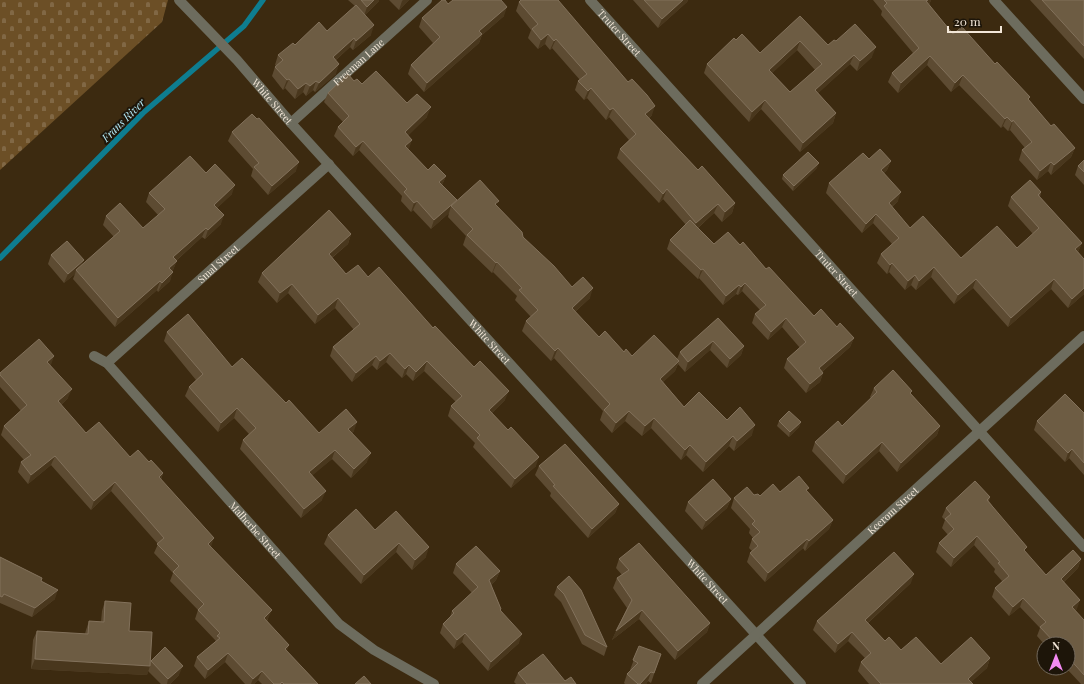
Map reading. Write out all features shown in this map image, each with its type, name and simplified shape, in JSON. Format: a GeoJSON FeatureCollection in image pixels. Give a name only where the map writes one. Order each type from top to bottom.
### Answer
{"type":"FeatureCollection","features":[{"type":"Feature","properties":{"kind":"street","name":"White Street"},"geometry":{"type":"LineString","coordinates":[[179,0],[237,60],[291,123],[801,684]]}},
{"type":"Feature","properties":{"kind":"street","name":"Freeman Lane"},"geometry":{"type":"LineString","coordinates":[[291,123],[427,0]]}},
{"type":"Feature","properties":{"kind":"street","name":"Truter Street"},"geometry":{"type":"LineString","coordinates":[[590,0],[1084,547]]}},
{"type":"Feature","properties":{"kind":"street"},"geometry":{"type":"LineString","coordinates":[[994,0],[1084,99]]}},
{"type":"Feature","properties":{"kind":"street","name":"Smal Street"},"geometry":{"type":"LineString","coordinates":[[107,363],[329,164]]}},
{"type":"Feature","properties":{"kind":"street","name":"Keerom Street"},"geometry":{"type":"LineString","coordinates":[[702,684],[1084,336]]}},
{"type":"Feature","properties":{"kind":"street","name":"Malherbe Street"},"geometry":{"type":"LineString","coordinates":[[94,356],[107,363],[340,624],[374,650],[434,684]]}},
{"type":"Feature","properties":{"kind":"green space"},"geometry":{"type":"Polygon","coordinates":[[[0,0],[168,0],[162,22],[0,170],[0,0]]]}},
{"type":"Feature","properties":{"kind":"building"},"geometry":{"type":"Polygon","coordinates":[[[361,0],[374,0],[367,7],[361,0]]]}},
{"type":"Feature","properties":{"kind":"building"},"geometry":{"type":"Polygon","coordinates":[[[442,0],[445,0],[448,4],[453,0],[501,0],[507,7],[479,31],[482,34],[427,83],[411,65],[440,37],[422,18],[442,0]]]}},
{"type":"Feature","properties":{"kind":"building"},"geometry":{"type":"Polygon","coordinates":[[[521,0],[558,0],[628,82],[632,79],[647,95],[655,106],[645,114],[698,170],[702,166],[735,203],[725,212],[718,204],[696,223],[667,189],[663,194],[620,149],[636,134],[613,108],[610,110],[591,88],[588,91],[578,81],[587,74],[556,39],[554,41],[548,34],[541,40],[532,29],[538,24],[519,2],[521,0]]]}},
{"type":"Feature","properties":{"kind":"building"},"geometry":{"type":"Polygon","coordinates":[[[644,0],[683,0],[662,19],[644,0]]]}},
{"type":"Feature","properties":{"kind":"building"},"geometry":{"type":"Polygon","coordinates":[[[884,0],[928,0],[926,1],[953,34],[962,27],[995,64],[997,62],[1030,97],[1028,99],[1051,126],[1054,124],[1075,148],[1054,165],[1051,162],[1040,171],[1022,150],[1032,142],[1013,120],[1012,122],[1007,117],[1005,119],[963,75],[955,83],[930,56],[901,83],[892,73],[919,48],[884,6],[887,3],[884,0]]]}},
{"type":"Feature","properties":{"kind":"building"},"geometry":{"type":"Polygon","coordinates":[[[1042,0],[1084,0],[1084,46],[1042,0]]]}},
{"type":"Feature","properties":{"kind":"building"},"geometry":{"type":"Polygon","coordinates":[[[356,5],[374,25],[356,41],[354,38],[333,57],[339,64],[319,83],[316,81],[310,86],[306,83],[298,89],[275,67],[283,60],[278,55],[293,43],[295,45],[319,22],[327,31],[356,5]]]}},
{"type":"Feature","properties":{"kind":"building"},"geometry":{"type":"Polygon","coordinates":[[[800,16],[828,45],[834,40],[836,41],[855,24],[876,47],[860,61],[854,55],[815,90],[836,113],[803,143],[765,100],[752,112],[707,64],[734,38],[736,40],[742,34],[760,53],[800,16]],[[800,41],[769,70],[790,92],[822,64],[800,41]]]}},
{"type":"Feature","properties":{"kind":"building"},"geometry":{"type":"Polygon","coordinates":[[[376,71],[407,103],[417,94],[431,107],[405,132],[412,140],[405,146],[428,170],[434,164],[446,176],[439,182],[457,200],[434,220],[417,201],[414,203],[404,192],[407,189],[363,141],[356,147],[338,127],[349,116],[328,93],[348,74],[354,81],[357,79],[362,84],[376,71]]]}},
{"type":"Feature","properties":{"kind":"building"},"geometry":{"type":"Polygon","coordinates":[[[252,114],[257,119],[259,118],[299,162],[272,186],[254,167],[259,163],[232,132],[252,114]]]}},
{"type":"Feature","properties":{"kind":"building"},"geometry":{"type":"Polygon","coordinates":[[[880,149],[891,161],[881,170],[901,192],[889,203],[910,228],[923,216],[961,258],[997,226],[1017,248],[1039,228],[1011,197],[1030,180],[1041,192],[1038,195],[1082,243],[1075,249],[1084,259],[1084,288],[1072,299],[1054,279],[1011,318],[976,279],[958,295],[934,267],[919,281],[915,275],[908,281],[892,263],[890,265],[881,254],[899,238],[876,214],[866,224],[829,183],[863,153],[869,159],[880,149]]]}},
{"type":"Feature","properties":{"kind":"building"},"geometry":{"type":"Polygon","coordinates":[[[808,152],[819,163],[794,186],[783,175],[808,152]]]}},
{"type":"Feature","properties":{"kind":"building"},"geometry":{"type":"Polygon","coordinates":[[[190,156],[206,173],[215,164],[235,185],[214,205],[224,215],[208,230],[206,228],[173,257],[177,261],[169,268],[173,272],[162,283],[160,281],[118,318],[76,270],[120,231],[106,216],[120,203],[143,228],[165,209],[149,193],[190,156]]]}},
{"type":"Feature","properties":{"kind":"building"},"geometry":{"type":"Polygon","coordinates":[[[1084,160],[1084,172],[1078,166],[1084,160]]]}},
{"type":"Feature","properties":{"kind":"building"},"geometry":{"type":"Polygon","coordinates":[[[480,180],[499,201],[495,204],[522,232],[523,237],[554,266],[572,287],[583,277],[593,288],[572,308],[599,337],[605,331],[624,352],[626,349],[632,356],[654,335],[679,361],[660,379],[684,407],[699,392],[727,420],[740,407],[755,425],[737,441],[733,436],[706,462],[690,445],[685,450],[654,418],[645,426],[629,411],[616,423],[604,410],[610,404],[558,348],[555,351],[526,321],[538,310],[519,290],[522,288],[497,262],[496,263],[467,235],[473,229],[451,206],[480,180]]]}},
{"type":"Feature","properties":{"kind":"building"},"geometry":{"type":"Polygon","coordinates":[[[329,210],[351,234],[329,254],[346,274],[358,265],[368,277],[379,267],[433,328],[435,326],[474,367],[480,361],[509,391],[489,410],[508,430],[511,427],[539,457],[515,479],[477,438],[480,435],[451,406],[462,396],[427,361],[416,372],[409,365],[405,369],[390,353],[380,361],[376,356],[356,373],[333,347],[360,324],[338,298],[318,315],[292,284],[280,293],[262,273],[329,210]]]}},
{"type":"Feature","properties":{"kind":"building"},"geometry":{"type":"Polygon","coordinates":[[[690,220],[714,244],[728,232],[740,245],[743,242],[766,269],[769,267],[814,316],[821,309],[837,327],[840,323],[854,338],[819,368],[823,373],[810,384],[787,359],[806,342],[786,318],[771,332],[755,314],[766,305],[745,283],[741,287],[739,285],[726,296],[703,269],[701,270],[670,240],[690,220]]]}},
{"type":"Feature","properties":{"kind":"building"},"geometry":{"type":"Polygon","coordinates":[[[67,241],[84,260],[68,274],[51,255],[67,241]]]}},
{"type":"Feature","properties":{"kind":"building"},"geometry":{"type":"Polygon","coordinates":[[[188,314],[232,367],[242,358],[286,403],[289,400],[319,433],[346,409],[357,422],[348,429],[371,453],[354,469],[335,450],[309,472],[326,491],[304,509],[243,440],[256,428],[237,408],[221,423],[189,387],[203,374],[167,332],[188,314]]]}},
{"type":"Feature","properties":{"kind":"building"},"geometry":{"type":"Polygon","coordinates":[[[718,318],[744,346],[730,359],[713,341],[688,362],[680,352],[718,318]]]}},
{"type":"Feature","properties":{"kind":"building"},"geometry":{"type":"Polygon","coordinates":[[[39,339],[54,356],[47,362],[72,389],[58,401],[86,433],[99,422],[130,457],[138,450],[149,462],[151,460],[163,473],[159,477],[214,538],[208,544],[272,610],[264,618],[289,645],[285,649],[318,684],[284,684],[282,682],[280,684],[274,684],[262,671],[253,679],[228,653],[208,670],[197,657],[220,638],[217,636],[220,633],[198,610],[204,604],[173,572],[179,566],[157,544],[164,538],[115,482],[94,501],[55,456],[31,475],[21,462],[31,455],[4,426],[27,405],[0,375],[0,373],[39,339]]]}},
{"type":"Feature","properties":{"kind":"building"},"geometry":{"type":"Polygon","coordinates":[[[893,370],[912,391],[910,393],[940,426],[901,463],[882,442],[846,475],[815,442],[838,421],[842,426],[877,392],[874,388],[893,370]]]}},
{"type":"Feature","properties":{"kind":"building"},"geometry":{"type":"Polygon","coordinates":[[[1065,394],[1084,413],[1084,463],[1072,449],[1068,453],[1037,421],[1065,394]]]}},
{"type":"Feature","properties":{"kind":"building"},"geometry":{"type":"Polygon","coordinates":[[[789,411],[801,422],[790,432],[779,421],[789,411]]]}},
{"type":"Feature","properties":{"kind":"building"},"geometry":{"type":"Polygon","coordinates":[[[565,444],[619,504],[592,529],[553,486],[555,485],[539,466],[565,444]]]}},
{"type":"Feature","properties":{"kind":"building"},"geometry":{"type":"Polygon","coordinates":[[[799,476],[809,488],[806,490],[833,520],[809,541],[807,539],[768,573],[750,553],[758,546],[752,539],[760,532],[752,524],[755,521],[734,498],[747,487],[754,495],[758,494],[760,496],[773,484],[780,492],[799,476]]]}},
{"type":"Feature","properties":{"kind":"building"},"geometry":{"type":"Polygon","coordinates":[[[713,479],[731,499],[706,521],[688,502],[713,479]]]}},
{"type":"Feature","properties":{"kind":"building"},"geometry":{"type":"Polygon","coordinates":[[[975,481],[990,497],[987,500],[1027,547],[1024,550],[1046,575],[1073,550],[1081,559],[1061,579],[1080,600],[1072,607],[1084,620],[1084,675],[1076,666],[1076,636],[1048,636],[1040,627],[1046,622],[1023,598],[1013,607],[995,588],[1009,576],[998,563],[1000,562],[977,536],[954,558],[939,543],[954,529],[945,519],[951,514],[946,508],[975,481]]]}},
{"type":"Feature","properties":{"kind":"building"},"geometry":{"type":"Polygon","coordinates":[[[356,509],[375,530],[396,511],[429,547],[415,560],[399,543],[364,575],[328,535],[356,509]]]}},
{"type":"Feature","properties":{"kind":"building"},"geometry":{"type":"Polygon","coordinates":[[[639,543],[710,623],[678,651],[642,610],[616,631],[632,600],[617,578],[629,570],[619,559],[639,543]]]}},
{"type":"Feature","properties":{"kind":"building"},"geometry":{"type":"Polygon","coordinates":[[[476,546],[500,571],[489,580],[501,609],[500,610],[522,634],[491,662],[465,633],[457,640],[443,624],[454,613],[452,611],[478,587],[456,564],[476,546]]]}},
{"type":"Feature","properties":{"kind":"building"},"geometry":{"type":"Polygon","coordinates":[[[894,552],[914,574],[865,620],[885,641],[889,637],[901,650],[916,637],[941,664],[971,637],[990,658],[968,679],[973,684],[881,684],[861,662],[871,653],[852,632],[838,644],[817,621],[894,552]]]}},
{"type":"Feature","properties":{"kind":"building"},"geometry":{"type":"Polygon","coordinates":[[[0,557],[42,578],[41,581],[58,590],[35,608],[4,594],[2,597],[0,596],[0,557]]]}},
{"type":"Feature","properties":{"kind":"building"},"geometry":{"type":"Polygon","coordinates":[[[569,576],[581,590],[607,647],[585,635],[564,594],[557,587],[569,576]]]}},
{"type":"Feature","properties":{"kind":"building"},"geometry":{"type":"Polygon","coordinates":[[[105,601],[131,603],[129,631],[152,632],[150,666],[35,659],[37,631],[88,634],[89,621],[104,622],[105,601]]]}},
{"type":"Feature","properties":{"kind":"building"},"geometry":{"type":"Polygon","coordinates":[[[639,646],[661,654],[654,673],[651,672],[640,684],[638,684],[627,674],[638,663],[633,660],[639,646]]]}},
{"type":"Feature","properties":{"kind":"building"},"geometry":{"type":"Polygon","coordinates":[[[165,647],[183,666],[168,679],[151,661],[165,647]]]}},
{"type":"Feature","properties":{"kind":"building"},"geometry":{"type":"Polygon","coordinates":[[[543,654],[565,681],[571,677],[576,684],[527,684],[518,673],[543,654]]]}},
{"type":"Feature","properties":{"kind":"building"},"geometry":{"type":"Polygon","coordinates":[[[364,676],[371,684],[355,684],[364,676]]]}},
{"type":"Feature","properties":{"kind":"waterway","name":"Frans River"},"geometry":{"type":"LineString","coordinates":[[0,258],[143,113],[244,26],[263,0]]}}]}
